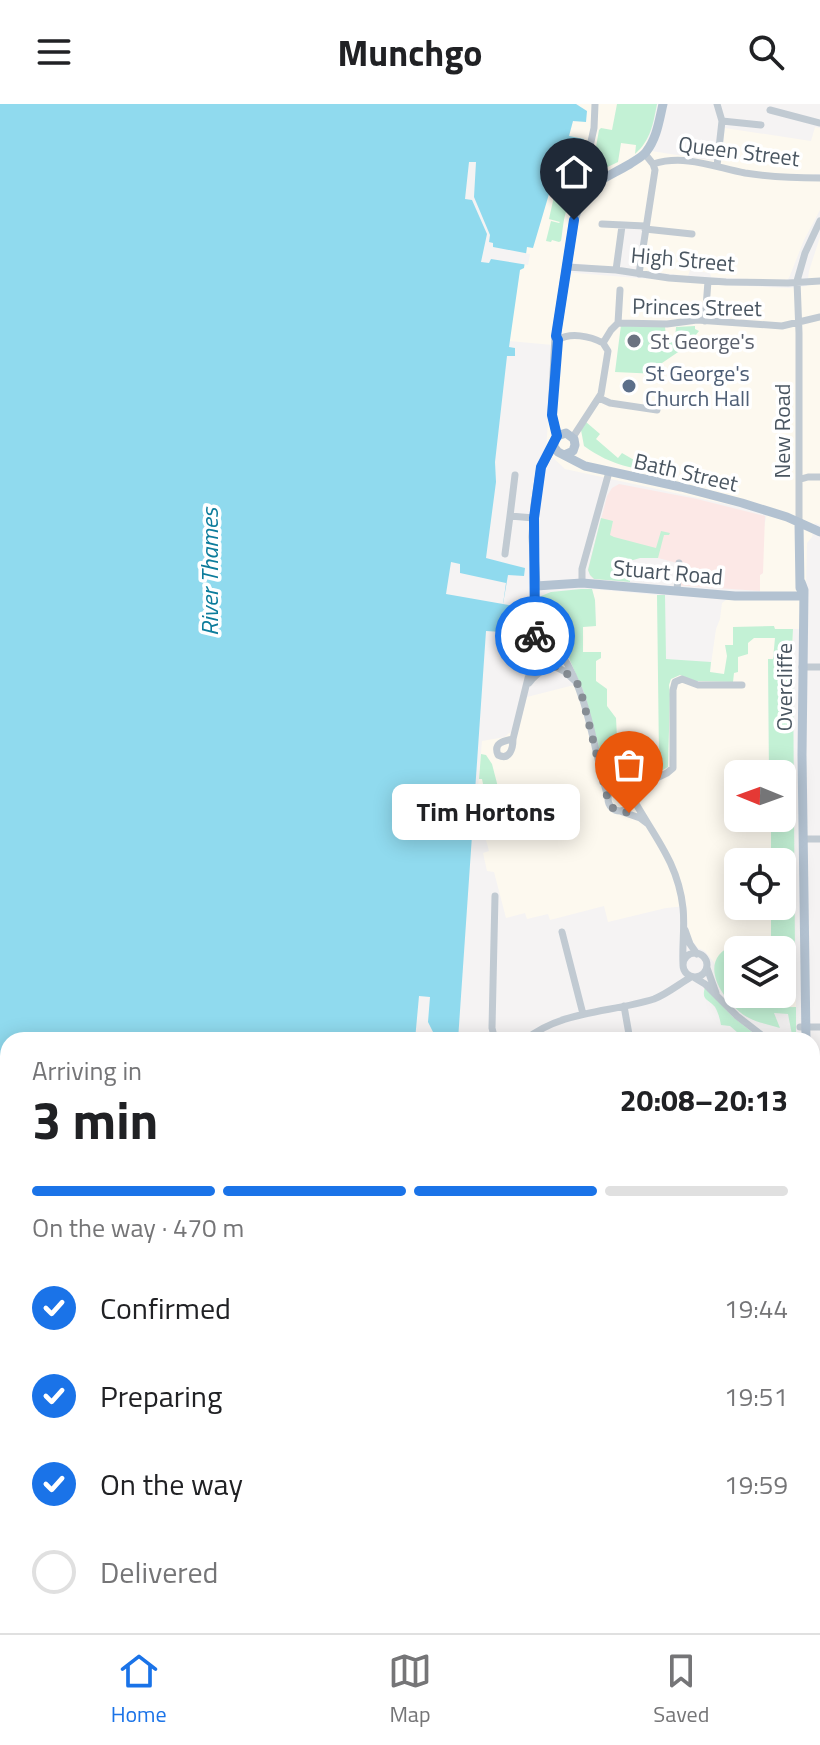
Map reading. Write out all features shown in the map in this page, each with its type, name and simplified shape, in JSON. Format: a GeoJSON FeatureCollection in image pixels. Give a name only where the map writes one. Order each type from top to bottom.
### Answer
{"type":"FeatureCollection","features":[{"type":"Feature","properties":{"kind":"main road"},"geometry":{"type":"LineString","coordinates":[[562,454],[556,450],[552,415],[558,320],[569,269],[574,220],[584,195],[593,184],[645,154],[656,135],[663,104]]}},
{"type":"Feature","properties":{"kind":"main road"},"geometry":{"type":"LineString","coordinates":[[536,586],[534,518],[539,480],[541,467],[556,440],[566,433],[573,437],[575,449],[549,462],[539,480]]}},
{"type":"Feature","properties":{"kind":"main road","name":"Bath Street"},"geometry":{"type":"LineString","coordinates":[[562,454],[577,463],[609,472],[703,493],[781,515],[820,532]]}},
{"type":"Feature","properties":{"kind":"main road","name":"New Road"},"geometry":{"type":"LineString","coordinates":[[799,523],[801,607]]}},
{"type":"Feature","properties":{"kind":"main road"},"geometry":{"type":"LineString","coordinates":[[800,547],[806,536],[820,532]]}},
{"type":"Feature","properties":{"kind":"main road","name":"Stuart Road"},"geometry":{"type":"LineString","coordinates":[[536,586],[582,583],[735,596],[801,607]]}},
{"type":"Feature","properties":{"kind":"main road","name":"Overcliffe"},"geometry":{"type":"LineString","coordinates":[[801,607],[798,626],[802,633],[803,807],[799,832],[799,870],[800,1000],[803,1032]]}},
{"type":"Feature","properties":{"kind":"main road","name":"Overcliffe"},"geometry":{"type":"LineString","coordinates":[[803,807],[806,955],[803,1027]]}},
{"type":"Feature","properties":{"kind":"main road","name":"Overcliffe"},"geometry":{"type":"LineString","coordinates":[[799,870],[802,865],[802,840],[805,839]]}},
{"type":"Feature","properties":{"kind":"main road","name":"Overcliffe"},"geometry":{"type":"LineString","coordinates":[[800,1000],[803,997],[803,960],[806,955]]}},
{"type":"Feature","properties":{"kind":"street"},"geometry":{"type":"LineString","coordinates":[[585,169],[594,128],[595,104]]}},
{"type":"Feature","properties":{"kind":"street"},"geometry":{"type":"LineString","coordinates":[[717,104],[722,121],[717,166]]}},
{"type":"Feature","properties":{"kind":"street"},"geometry":{"type":"LineString","coordinates":[[785,114],[788,104]]}},
{"type":"Feature","properties":{"kind":"street"},"geometry":{"type":"LineString","coordinates":[[770,110],[819,121]]}},
{"type":"Feature","properties":{"kind":"street"},"geometry":{"type":"LineString","coordinates":[[722,121],[761,125]]}},
{"type":"Feature","properties":{"kind":"street"},"geometry":{"type":"LineString","coordinates":[[639,274],[655,170],[645,154]]}},
{"type":"Feature","properties":{"kind":"street","name":"Queen Street"},"geometry":{"type":"LineString","coordinates":[[653,164],[682,159],[765,176],[820,178]]}},
{"type":"Feature","properties":{"kind":"street"},"geometry":{"type":"LineString","coordinates":[[797,281],[805,253],[820,221]]}},
{"type":"Feature","properties":{"kind":"street"},"geometry":{"type":"LineString","coordinates":[[602,224],[692,234]]}},
{"type":"Feature","properties":{"kind":"street"},"geometry":{"type":"LineString","coordinates":[[616,270],[622,226]]}},
{"type":"Feature","properties":{"kind":"street","name":"High Street"},"geometry":{"type":"LineString","coordinates":[[569,269],[616,270],[708,281],[820,281]]}},
{"type":"Feature","properties":{"kind":"street"},"geometry":{"type":"LineString","coordinates":[[705,321],[708,281]]}},
{"type":"Feature","properties":{"kind":"street","name":"New Road"},"geometry":{"type":"LineString","coordinates":[[797,281],[799,523]]}},
{"type":"Feature","properties":{"kind":"street"},"geometry":{"type":"LineString","coordinates":[[618,323],[619,293]]}},
{"type":"Feature","properties":{"kind":"street","name":"Princes Street"},"geometry":{"type":"LineString","coordinates":[[603,343],[618,323],[705,321],[772,326],[820,317]]}},
{"type":"Feature","properties":{"kind":"street"},"geometry":{"type":"LineString","coordinates":[[558,340],[569,336],[591,338],[603,343],[608,351],[599,398],[573,437]]}},
{"type":"Feature","properties":{"kind":"street"},"geometry":{"type":"LineString","coordinates":[[599,398],[610,403],[657,410]]}},
{"type":"Feature","properties":{"kind":"street"},"geometry":{"type":"LineString","coordinates":[[582,583],[582,569],[609,472]]}},
{"type":"Feature","properties":{"kind":"street"},"geometry":{"type":"LineString","coordinates":[[505,554],[515,475]]}},
{"type":"Feature","properties":{"kind":"street"},"geometry":{"type":"LineString","coordinates":[[801,479],[820,477]]}},
{"type":"Feature","properties":{"kind":"street"},"geometry":{"type":"LineString","coordinates":[[510,516],[534,518]]}},
{"type":"Feature","properties":{"kind":"street"},"geometry":{"type":"LineString","coordinates":[[677,591],[679,563]]}},
{"type":"Feature","properties":{"kind":"street"},"geometry":{"type":"LineString","coordinates":[[536,586],[536,654],[542,664],[564,671],[577,683]]}},
{"type":"Feature","properties":{"kind":"street"},"geometry":{"type":"LineString","coordinates":[[535,615],[545,636],[559,646],[577,683],[611,807],[650,825]]}},
{"type":"Feature","properties":{"kind":"street"},"geometry":{"type":"LineString","coordinates":[[513,739],[536,654],[544,641],[552,641]]}},
{"type":"Feature","properties":{"kind":"street"},"geometry":{"type":"LineString","coordinates":[[526,688],[537,673],[558,661],[561,653]]}},
{"type":"Feature","properties":{"kind":"street"},"geometry":{"type":"LineString","coordinates":[[802,667],[820,667]]}},
{"type":"Feature","properties":{"kind":"street"},"geometry":{"type":"LineString","coordinates":[[630,793],[673,768],[675,682],[682,679],[698,685],[742,685]]}},
{"type":"Feature","properties":{"kind":"street"},"geometry":{"type":"LineString","coordinates":[[598,755],[607,777],[630,793],[673,866],[681,896],[685,973],[717,995],[731,1011],[758,1032]]}},
{"type":"Feature","properties":{"kind":"street"},"geometry":{"type":"LineString","coordinates":[[608,797],[613,789],[620,787]]}},
{"type":"Feature","properties":{"kind":"street"},"geometry":{"type":"LineString","coordinates":[[620,811],[630,806],[630,793]]}},
{"type":"Feature","properties":{"kind":"street"},"geometry":{"type":"LineString","coordinates":[[805,839],[820,839]]}},
{"type":"Feature","properties":{"kind":"street"},"geometry":{"type":"LineString","coordinates":[[493,1032],[495,896]]}},
{"type":"Feature","properties":{"kind":"street"},"geometry":{"type":"LineString","coordinates":[[684,928],[690,944],[705,960],[717,995]]}},
{"type":"Feature","properties":{"kind":"street"},"geometry":{"type":"LineString","coordinates":[[562,932],[583,1014]]}},
{"type":"Feature","properties":{"kind":"street"},"geometry":{"type":"LineString","coordinates":[[666,993],[688,956],[697,954]]}},
{"type":"Feature","properties":{"kind":"street"},"geometry":{"type":"LineString","coordinates":[[539,1032],[557,1022],[583,1014],[653,999],[702,975],[707,968]]}},
{"type":"Feature","properties":{"kind":"street"},"geometry":{"type":"LineString","coordinates":[[624,1006],[629,1032]]}},
{"type":"Feature","properties":{"kind":"street"},"geometry":{"type":"LineString","coordinates":[[803,1027],[820,1027]]}},
{"type":"Feature","properties":{"kind":"shaded area"},"geometry":{"type":"Polygon","coordinates":[[[576,104],[656,104],[645,150],[721,162],[725,128],[811,141],[815,127],[820,128],[820,174],[815,174],[813,179],[820,180],[820,210],[785,281],[711,277],[710,273],[690,270],[688,276],[644,271],[650,224],[619,221],[614,268],[564,262],[563,272],[789,288],[807,286],[820,237],[820,525],[815,523],[812,537],[807,543],[805,629],[793,629],[793,659],[768,660],[769,760],[724,760],[724,832],[771,832],[771,848],[724,848],[724,920],[771,920],[771,936],[724,936],[724,955],[715,964],[691,939],[686,906],[608,922],[604,906],[550,920],[548,914],[527,919],[525,913],[506,918],[494,872],[487,871],[483,853],[489,851],[478,787],[482,741],[505,737],[509,733],[517,734],[527,697],[574,685],[598,771],[610,768],[583,653],[582,626],[596,626],[592,589],[657,595],[659,670],[710,671],[722,603],[726,600],[760,599],[763,532],[767,513],[565,469],[546,451],[553,345],[509,341],[520,269],[524,267],[527,246],[533,247],[562,150],[580,153],[584,140],[569,137],[579,105],[576,104]]]}},
{"type":"Feature","properties":{"kind":"shaded area"},"geometry":{"type":"Polygon","coordinates":[[[619,484],[765,516],[760,591],[674,585],[677,563],[658,558],[631,559],[630,582],[591,577],[588,570],[607,496],[619,484]]]}},
{"type":"Feature","properties":{"kind":"green space"},"geometry":{"type":"Polygon","coordinates":[[[617,104],[657,104],[648,137],[635,154],[636,145],[621,143],[618,162],[583,183],[570,204],[561,241],[546,241],[551,221],[560,222],[549,219],[563,160],[576,158],[575,164],[580,169],[579,173],[584,174],[584,182],[585,175],[591,175],[599,130],[612,130],[617,104]]]}},
{"type":"Feature","properties":{"kind":"green space"},"geometry":{"type":"Polygon","coordinates":[[[621,325],[665,326],[666,339],[675,339],[676,327],[695,326],[699,331],[687,346],[662,363],[662,373],[660,369],[658,374],[615,372],[621,325]]]}},
{"type":"Feature","properties":{"kind":"green space"},"geometry":{"type":"Polygon","coordinates":[[[586,422],[600,434],[596,439],[618,458],[622,453],[634,460],[640,454],[653,465],[657,461],[662,466],[667,464],[668,474],[624,466],[595,453],[584,446],[581,430],[586,422]]]}},
{"type":"Feature","properties":{"kind":"green space"},"geometry":{"type":"Polygon","coordinates":[[[601,518],[613,521],[610,535],[656,548],[661,531],[670,533],[664,535],[658,558],[630,561],[630,582],[594,579],[588,570],[601,518]]]}},
{"type":"Feature","properties":{"kind":"green space"},"geometry":{"type":"Polygon","coordinates":[[[592,589],[596,626],[583,627],[583,652],[601,652],[601,658],[596,661],[596,681],[607,689],[607,706],[616,718],[618,759],[659,758],[657,595],[665,595],[666,659],[711,662],[710,672],[724,674],[725,645],[733,645],[733,627],[793,629],[792,650],[783,650],[783,656],[793,659],[794,760],[769,760],[768,659],[773,659],[775,638],[754,638],[748,643],[748,654],[738,657],[738,672],[734,673],[733,682],[694,681],[680,675],[671,679],[668,767],[634,780],[610,774],[604,767],[585,695],[565,649],[571,649],[568,644],[549,635],[543,626],[541,596],[551,592],[592,589]]]}},
{"type":"Feature","properties":{"kind":"green space"},"geometry":{"type":"Polygon","coordinates":[[[481,754],[486,755],[492,764],[499,791],[494,796],[489,795],[482,779],[479,779],[481,754]]]}},
{"type":"Feature","properties":{"kind":"green space"},"geometry":{"type":"Polygon","coordinates":[[[771,832],[794,832],[794,848],[771,848],[771,832]]]}},
{"type":"Feature","properties":{"kind":"green space"},"geometry":{"type":"Polygon","coordinates":[[[771,920],[795,920],[795,936],[771,936],[771,920]]]}},
{"type":"Feature","properties":{"kind":"green space"},"geometry":{"type":"Polygon","coordinates":[[[724,950],[724,995],[714,972],[719,955],[724,950]]]}},
{"type":"Feature","properties":{"kind":"green space"},"geometry":{"type":"Polygon","coordinates":[[[705,987],[752,1032],[737,1032],[730,1026],[721,1025],[715,1007],[705,997],[705,987]]]}},
{"type":"Feature","properties":{"kind":"green space"},"geometry":{"type":"Polygon","coordinates":[[[735,1008],[796,1008],[796,1032],[791,1032],[788,1014],[774,1013],[780,1028],[742,1014],[735,1008]]]}},
{"type":"Feature","properties":{"kind":"water","name":"River Thames"},"geometry":{"type":"Polygon","coordinates":[[[0,104],[576,104],[587,111],[586,122],[573,121],[569,136],[584,139],[580,153],[562,150],[533,248],[527,247],[524,268],[520,270],[509,347],[515,348],[515,356],[507,356],[486,558],[525,568],[524,576],[508,575],[503,604],[520,607],[516,633],[486,631],[459,1032],[0,1032],[0,104]]]}},
{"type":"Feature","properties":{"kind":"pier"},"geometry":{"type":"Polygon","coordinates":[[[469,162],[476,162],[474,197],[490,235],[489,242],[493,243],[493,247],[530,254],[528,265],[491,259],[489,263],[481,262],[487,234],[472,200],[465,199],[469,162]]]}},
{"type":"Feature","properties":{"kind":"pier"},"geometry":{"type":"Polygon","coordinates":[[[451,562],[460,564],[460,573],[506,583],[503,604],[446,594],[451,562]]]}},
{"type":"Feature","properties":{"kind":"pier"},"geometry":{"type":"Polygon","coordinates":[[[419,996],[430,997],[428,1022],[433,1032],[416,1032],[419,996]]]}},
{"type":"Feature","properties":{"kind":"way so far"},"geometry":{"type":"LineString","coordinates":[[535,636],[539,661],[558,667],[577,683],[609,804],[614,809],[629,813]]}},
{"type":"Feature","properties":{"kind":"place","name":"St George's"},"geometry":{"type":"Point","coordinates":[634,341]}},
{"type":"Feature","properties":{"kind":"place","name":"St George's Church Hall"},"geometry":{"type":"Point","coordinates":[629,386]}},
{"type":"Feature","properties":{"kind":"place","name":"Tim Hortons"},"geometry":{"type":"Point","coordinates":[629,813]}},
{"type":"Feature","properties":{"kind":"route"},"geometry":{"type":"LineString","coordinates":[[535,636],[534,518],[541,467],[557,436],[552,415],[556,336],[574,220]]}}]}
